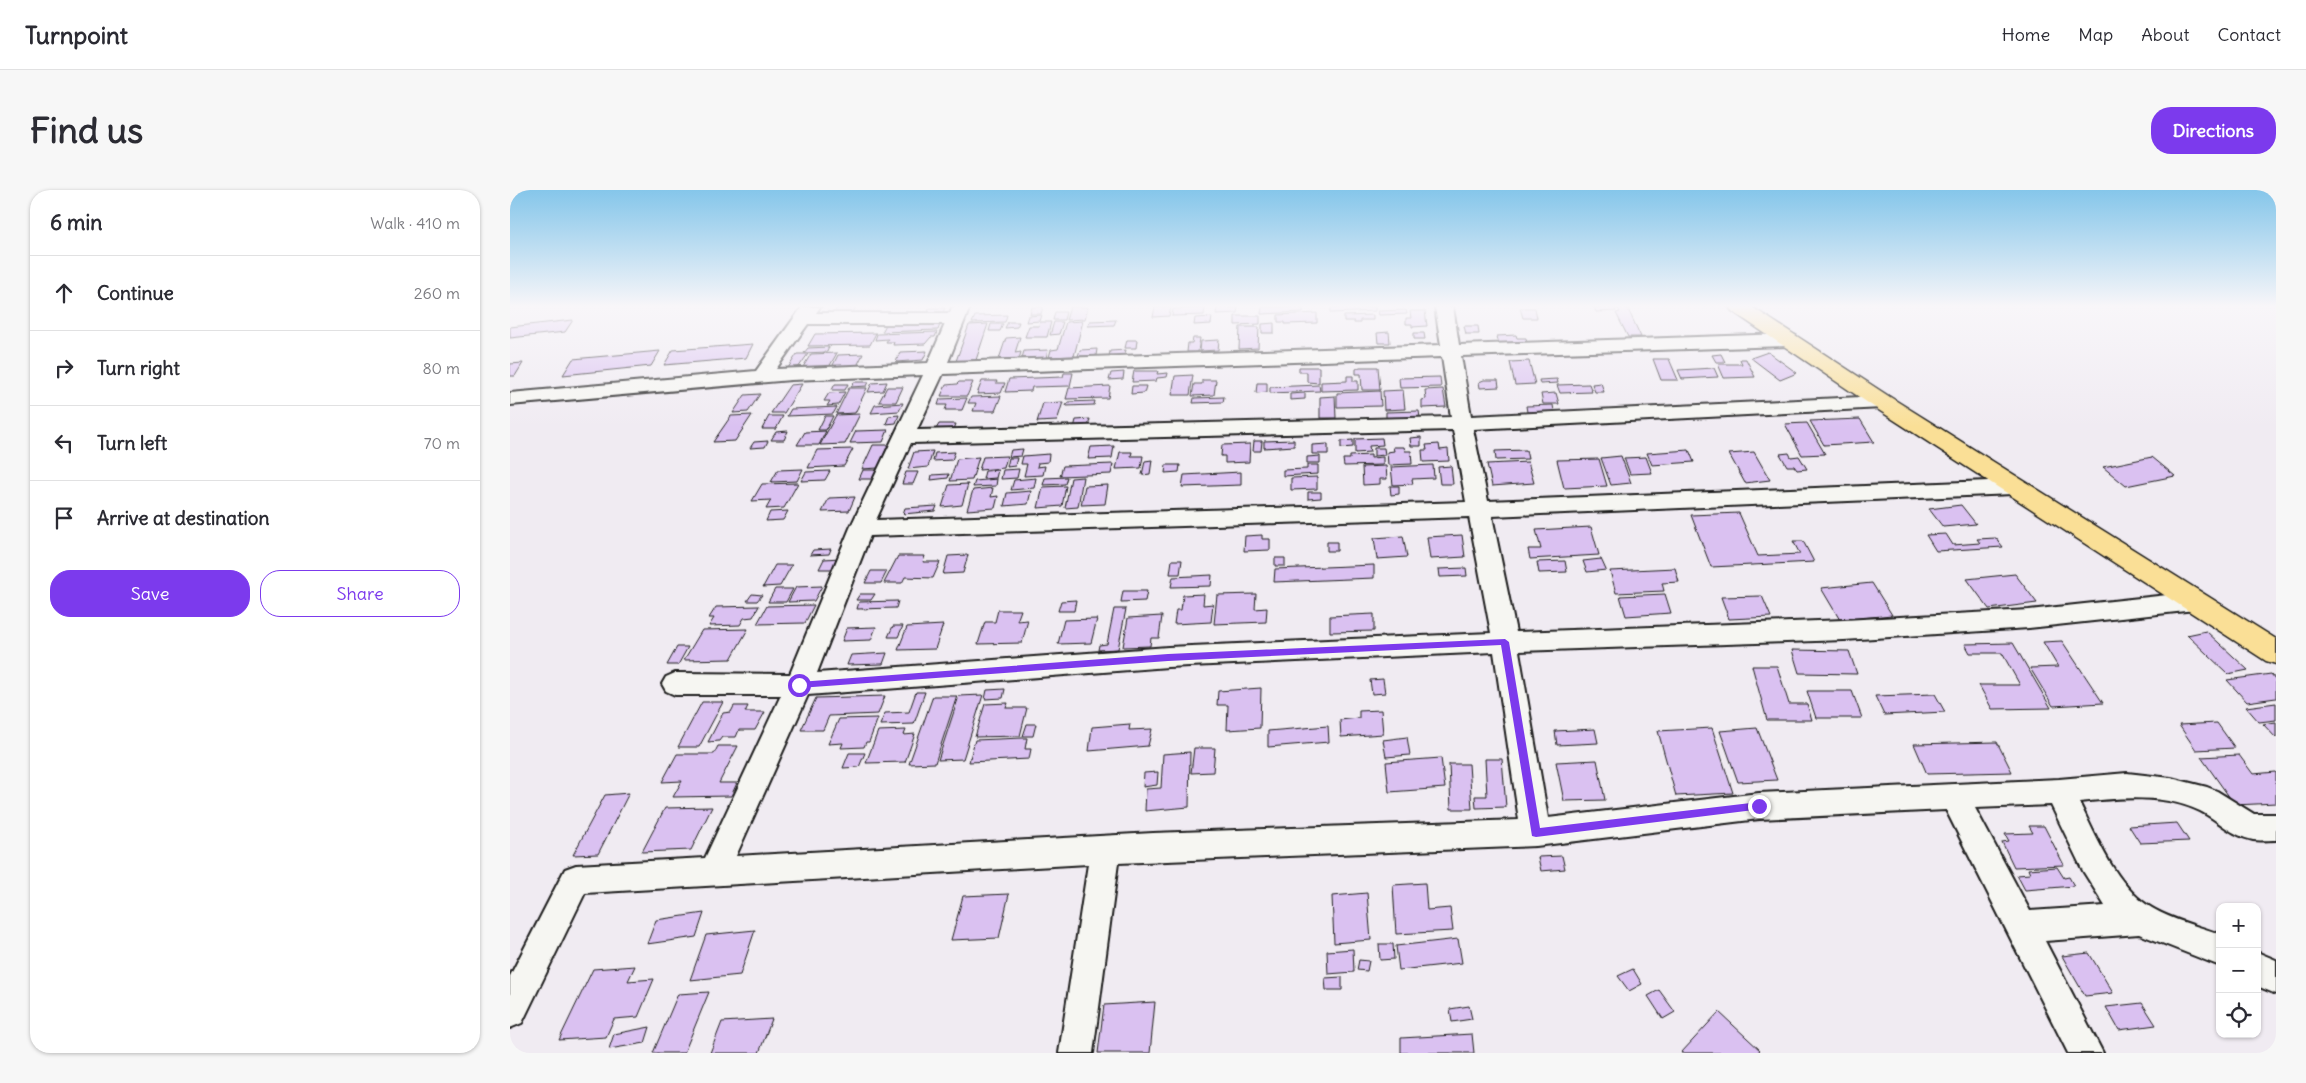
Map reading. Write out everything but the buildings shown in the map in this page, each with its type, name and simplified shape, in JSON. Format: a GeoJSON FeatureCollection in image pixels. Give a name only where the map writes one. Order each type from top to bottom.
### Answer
{"type":"FeatureCollection","features":[{"type":"Feature","properties":{"kind":"main road"},"geometry":{"type":"LineString","coordinates":[[1800,347],[2013,487],[2276,653]]}},
{"type":"Feature","properties":{"kind":"street"},"geometry":{"type":"LineString","coordinates":[[762,376],[783,347]]}},
{"type":"Feature","properties":{"kind":"street"},"geometry":{"type":"LineString","coordinates":[[714,871],[799,685],[861,528],[944,347]]}},
{"type":"Feature","properties":{"kind":"street"},"geometry":{"type":"LineString","coordinates":[[1450,347],[1462,423],[1505,642],[1536,833]]}},
{"type":"Feature","properties":{"kind":"street"},"geometry":{"type":"LineString","coordinates":[[510,399],[762,376],[1565,347]]}},
{"type":"Feature","properties":{"kind":"street"},"geometry":{"type":"LineString","coordinates":[[902,437],[1462,423],[1882,402]]}},
{"type":"Feature","properties":{"kind":"street"},"geometry":{"type":"LineString","coordinates":[[861,528],[1479,509],[2013,487]]}},
{"type":"Feature","properties":{"kind":"street"},"geometry":{"type":"LineString","coordinates":[[675,684],[799,685],[1168,657],[1505,642],[1844,630],[2019,620],[2195,601]]}},
{"type":"Feature","properties":{"kind":"street"},"geometry":{"type":"LineString","coordinates":[[510,1011],[576,879],[1105,850],[1536,833],[1759,806],[1955,798],[2059,792],[2127,785],[2171,790],[2207,800],[2244,824],[2254,827],[2276,827]]}},
{"type":"Feature","properties":{"kind":"street"},"geometry":{"type":"LineString","coordinates":[[2059,792],[2107,884],[2122,904],[2140,919],[2216,948]]}},
{"type":"Feature","properties":{"kind":"street"},"geometry":{"type":"LineString","coordinates":[[1955,798],[2086,1053]]}},
{"type":"Feature","properties":{"kind":"street"},"geometry":{"type":"LineString","coordinates":[[1076,1053],[1105,850]]}},
{"type":"Feature","properties":{"kind":"street"},"geometry":{"type":"LineString","coordinates":[[2021,927],[2140,919]]}},
{"type":"Feature","properties":{"kind":"street"},"geometry":{"type":"LineString","coordinates":[[2261,970],[2276,978]]}},
{"type":"Feature","properties":{"kind":"route"},"geometry":{"type":"LineString","coordinates":[[799,685],[1168,657],[1505,642],[1536,833],[1759,806]]}}]}
